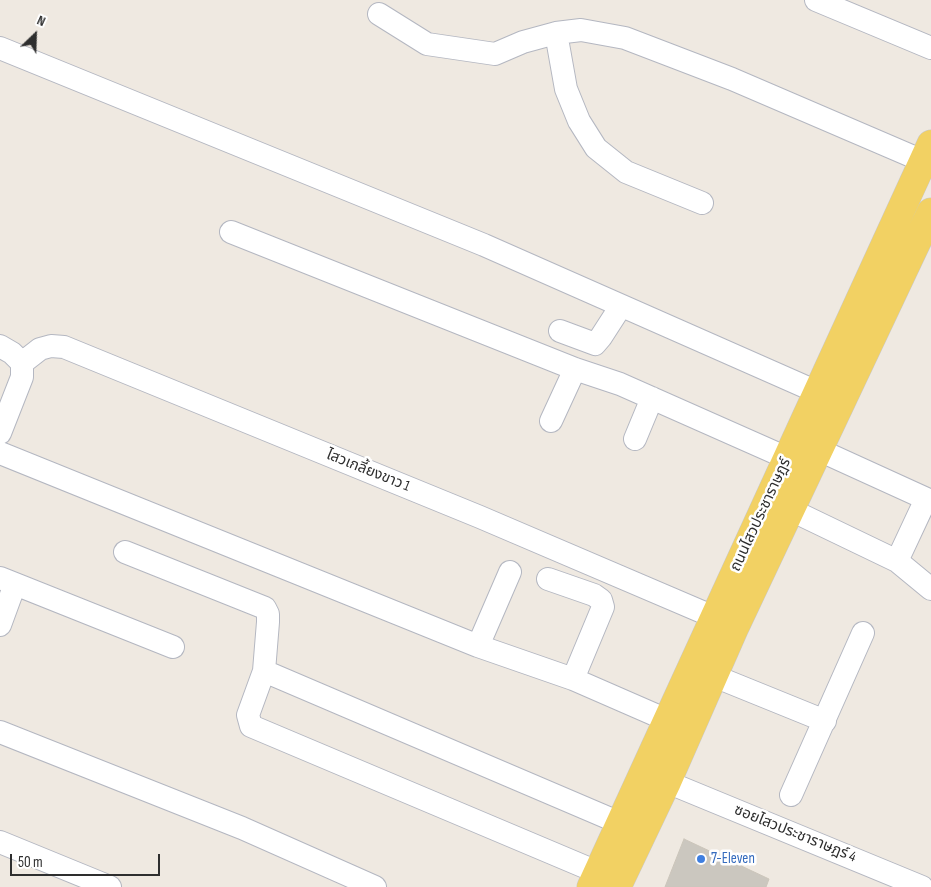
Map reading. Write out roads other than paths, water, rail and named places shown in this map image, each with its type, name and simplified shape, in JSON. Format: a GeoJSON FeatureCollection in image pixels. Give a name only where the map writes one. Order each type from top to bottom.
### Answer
{"type":"FeatureCollection","features":[{"type":"Feature","properties":{"kind":"main road","name":"ถนนไสวประชาราษฎร์"},"geometry":{"type":"LineString","coordinates":[[602,882],[639,836],[667,782],[714,676],[820,450],[829,397],[927,153]]}},
{"type":"Feature","properties":{"kind":"main road","name":"ถนนไสวประชาราษฎร์"},"geometry":{"type":"LineString","coordinates":[[602,882],[620,822],[787,458],[829,397],[929,223]]}},
{"type":"Feature","properties":{"kind":"street"},"geometry":{"type":"LineString","coordinates":[[816,0],[931,48]]}},
{"type":"Feature","properties":{"kind":"street"},"geometry":{"type":"LineString","coordinates":[[379,14],[427,44],[496,54],[523,42],[556,33],[581,30],[625,38],[927,153]]}},
{"type":"Feature","properties":{"kind":"street"},"geometry":{"type":"LineString","coordinates":[[556,33],[566,89],[579,121],[596,148],[626,172],[702,203]]}},
{"type":"Feature","properties":{"kind":"street"},"geometry":{"type":"LineString","coordinates":[[0,48],[484,245],[829,397]]}},
{"type":"Feature","properties":{"kind":"street"},"geometry":{"type":"LineString","coordinates":[[231,232],[575,369],[620,384],[787,458]]}},
{"type":"Feature","properties":{"kind":"street"},"geometry":{"type":"LineString","coordinates":[[560,331],[594,344],[601,337],[621,306]]}},
{"type":"Feature","properties":{"kind":"street"},"geometry":{"type":"LineString","coordinates":[[0,346],[12,353],[22,363],[22,377],[0,433]]}},
{"type":"Feature","properties":{"kind":"street","name":"ไสวเกลี้ยงขาว 1"},"geometry":{"type":"LineString","coordinates":[[22,363],[40,349],[51,346],[64,347],[480,517],[714,617]]}},
{"type":"Feature","properties":{"kind":"street"},"geometry":{"type":"LineString","coordinates":[[551,421],[575,369]]}},
{"type":"Feature","properties":{"kind":"street"},"geometry":{"type":"LineString","coordinates":[[635,439],[652,398]]}},
{"type":"Feature","properties":{"kind":"street"},"geometry":{"type":"LineString","coordinates":[[820,450],[929,500],[897,561]]}},
{"type":"Feature","properties":{"kind":"street"},"geometry":{"type":"LineString","coordinates":[[0,453],[478,646],[573,679],[667,720]]}},
{"type":"Feature","properties":{"kind":"street"},"geometry":{"type":"LineString","coordinates":[[791,510],[897,561],[931,589]]}},
{"type":"Feature","properties":{"kind":"street"},"geometry":{"type":"LineString","coordinates":[[126,552],[265,608],[268,614],[268,622],[264,671],[248,715],[251,726],[602,882]]}},
{"type":"Feature","properties":{"kind":"street"},"geometry":{"type":"LineString","coordinates":[[478,646],[510,572]]}},
{"type":"Feature","properties":{"kind":"street"},"geometry":{"type":"LineString","coordinates":[[548,579],[594,595],[601,600],[603,607],[573,679]]}},
{"type":"Feature","properties":{"kind":"street"},"geometry":{"type":"LineString","coordinates":[[0,625],[8,581],[173,647]]}},
{"type":"Feature","properties":{"kind":"street"},"geometry":{"type":"LineString","coordinates":[[791,795],[863,633]]}},
{"type":"Feature","properties":{"kind":"street"},"geometry":{"type":"LineString","coordinates":[[264,671],[620,822]]}},
{"type":"Feature","properties":{"kind":"street"},"geometry":{"type":"LineString","coordinates":[[714,676],[825,721]]}},
{"type":"Feature","properties":{"kind":"street"},"geometry":{"type":"LineString","coordinates":[[0,732],[242,828],[375,887]]}},
{"type":"Feature","properties":{"kind":"street","name":"ซอยไสวประชาราษฎร์ 4"},"geometry":{"type":"LineString","coordinates":[[667,782],[922,887]]}},
{"type":"Feature","properties":{"kind":"street"},"geometry":{"type":"LineString","coordinates":[[0,842],[110,887]]}},
{"type":"Feature","properties":{"kind":"place","name":"7-Eleven"},"geometry":{"type":"Point","coordinates":[701,859]}}]}
